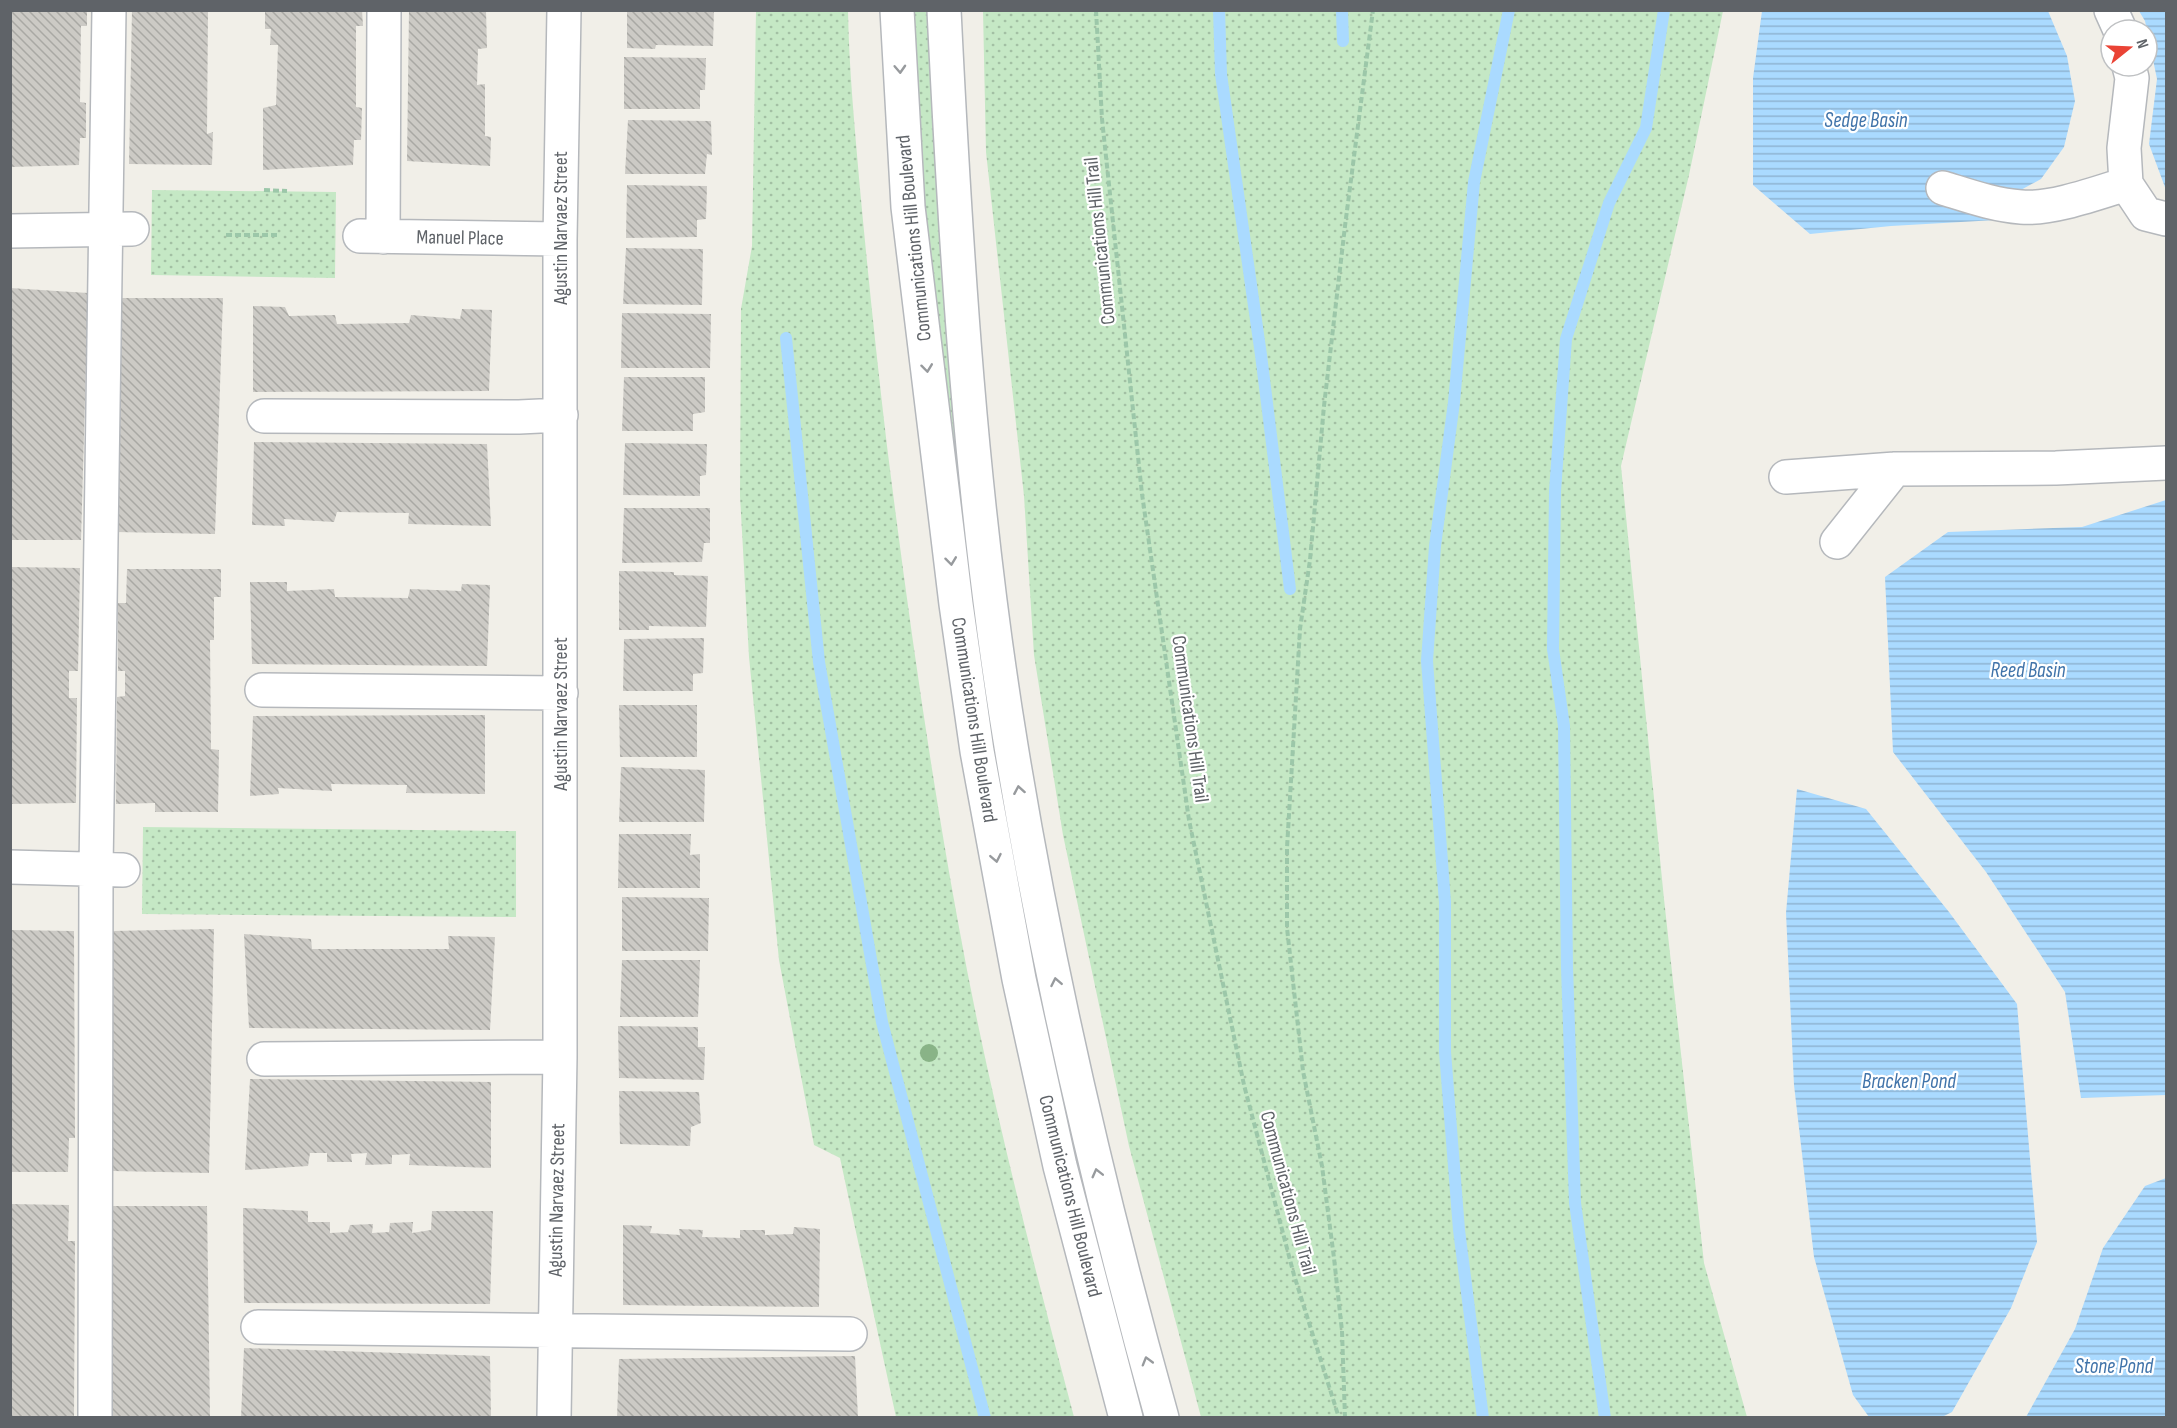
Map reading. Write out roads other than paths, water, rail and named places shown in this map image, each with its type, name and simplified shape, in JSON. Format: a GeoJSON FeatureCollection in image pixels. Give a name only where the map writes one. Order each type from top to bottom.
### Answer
{"type":"FeatureCollection","features":[{"type":"Feature","properties":{"kind":"street"},"geometry":{"type":"LineString","coordinates":[[95,1418],[109,869],[119,229],[109,10]]}},
{"type":"Feature","properties":{"kind":"street","name":"Manuel Place"},"geometry":{"type":"LineString","coordinates":[[384,10],[372,237],[560,239]]}},
{"type":"Feature","properties":{"kind":"street","name":"Agustin Narvaez Street"},"geometry":{"type":"LineString","coordinates":[[554,1418],[560,1057],[560,239],[564,10]]}},
{"type":"Feature","properties":{"kind":"street","name":"Communications Hill Boulevard"},"geometry":{"type":"LineString","coordinates":[[897,10],[908,207],[955,593],[977,751],[1019,979],[1060,1166],[1126,1418]]}},
{"type":"Feature","properties":{"kind":"street","name":"Communications Hill Boulevard"},"geometry":{"type":"LineString","coordinates":[[944,10],[955,238],[965,368],[995,633],[1011,746],[1069,1051],[1126,1288],[1162,1418]]}},
{"type":"Feature","properties":{"kind":"street"},"geometry":{"type":"LineString","coordinates":[[2132,78],[2124,148],[2126,184],[2146,214],[2166,219]]}},
{"type":"Feature","properties":{"kind":"street"},"geometry":{"type":"LineString","coordinates":[[1943,188],[1994,204],[2023,208],[2045,206],[2126,184]]}},
{"type":"Feature","properties":{"kind":"street"},"geometry":{"type":"LineString","coordinates":[[10,231],[119,229]]}},
{"type":"Feature","properties":{"kind":"street"},"geometry":{"type":"LineString","coordinates":[[264,416],[519,417],[561,415]]}},
{"type":"Feature","properties":{"kind":"street"},"geometry":{"type":"LineString","coordinates":[[1786,477],[1895,469],[2056,468],[2166,463]]}},
{"type":"Feature","properties":{"kind":"street"},"geometry":{"type":"LineString","coordinates":[[1838,542],[1895,469]]}},
{"type":"Feature","properties":{"kind":"street"},"geometry":{"type":"LineString","coordinates":[[262,690],[561,693]]}},
{"type":"Feature","properties":{"kind":"street"},"geometry":{"type":"LineString","coordinates":[[10,867],[109,869]]}},
{"type":"Feature","properties":{"kind":"street"},"geometry":{"type":"LineString","coordinates":[[264,1059],[560,1057]]}},
{"type":"Feature","properties":{"kind":"street"},"geometry":{"type":"LineString","coordinates":[[258,1327],[850,1334]]}},
{"type":"Feature","properties":{"kind":"water","name":"Sedge Basin"},"geometry":{"type":"Polygon","coordinates":[[[1762,11],[2048,11],[2067,56],[2075,101],[2064,147],[2041,179],[1997,203],[1996,220],[1891,226],[1810,234],[1753,185],[1753,78],[1762,11]]]}},
{"type":"Feature","properties":{"kind":"water"},"geometry":{"type":"Polygon","coordinates":[[[2139,11],[2166,11],[2166,190],[2149,144],[2157,78],[2159,78],[2159,18],[2143,18],[2139,11]]]}},
{"type":"Feature","properties":{"kind":"water","name":"Reed Basin"},"geometry":{"type":"Polygon","coordinates":[[[2166,500],[2166,1095],[2081,1098],[2065,992],[1986,872],[1893,752],[1885,577],[1948,532],[2082,527],[2166,500]]]}},
{"type":"Feature","properties":{"kind":"water","name":"Bracken Pond"},"geometry":{"type":"Polygon","coordinates":[[[1797,789],[1866,809],[1949,912],[2017,1004],[2037,1242],[2011,1308],[1952,1412],[1942,1417],[1869,1417],[1853,1395],[1814,1257],[1794,1085],[1786,913],[1797,789]]]}},
{"type":"Feature","properties":{"kind":"water","name":"Stone Pond"},"geometry":{"type":"Polygon","coordinates":[[[2166,1178],[2166,1417],[2026,1417],[2075,1329],[2103,1248],[2145,1186],[2166,1178]]]}},
{"type":"Feature","properties":{"kind":"waterway"},"geometry":{"type":"LineString","coordinates":[[1219,10],[1221,74],[1261,355],[1290,589]]}},
{"type":"Feature","properties":{"kind":"waterway"},"geometry":{"type":"LineString","coordinates":[[1342,10],[1343,41]]}},
{"type":"Feature","properties":{"kind":"waterway"},"geometry":{"type":"LineString","coordinates":[[1483,1418],[1459,1230],[1445,1052],[1445,902],[1427,661],[1435,546],[1454,402],[1474,182],[1509,10]]}},
{"type":"Feature","properties":{"kind":"waterway"},"geometry":{"type":"LineString","coordinates":[[1605,1418],[1575,1203],[1567,968],[1564,726],[1553,649],[1555,491],[1566,339],[1609,203],[1646,128],[1664,10]]}},
{"type":"Feature","properties":{"kind":"waterway"},"geometry":{"type":"LineString","coordinates":[[786,338],[819,662],[882,1022],[985,1418]]}}]}
